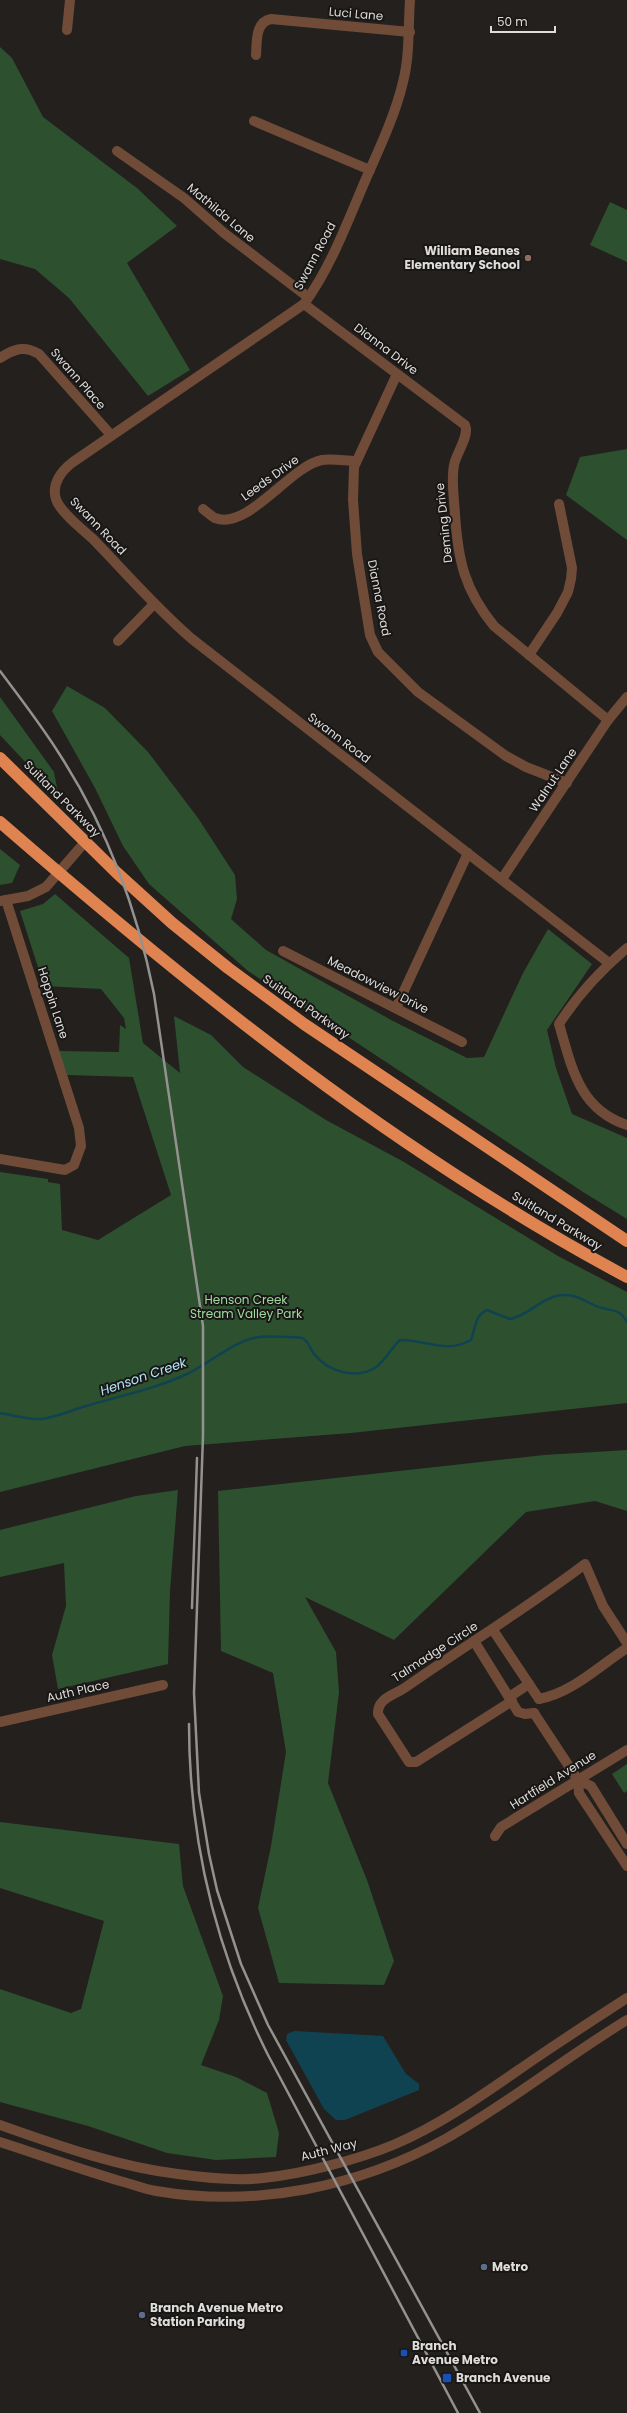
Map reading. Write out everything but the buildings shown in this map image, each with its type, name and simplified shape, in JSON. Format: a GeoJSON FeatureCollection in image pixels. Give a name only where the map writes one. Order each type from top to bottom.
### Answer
{"type":"FeatureCollection","features":[{"type":"Feature","properties":{"kind":"highway","name":"Suitland Parkway"},"geometry":{"type":"LineString","coordinates":[[0,758],[85,842],[172,923],[259,992],[627,1241]]}},
{"type":"Feature","properties":{"kind":"highway","name":"Suitland Parkway"},"geometry":{"type":"LineString","coordinates":[[0,822],[218,1006],[338,1096],[468,1183],[627,1278]]}},
{"type":"Feature","properties":{"kind":"street"},"geometry":{"type":"LineString","coordinates":[[67,30],[70,0]]}},
{"type":"Feature","properties":{"kind":"street","name":"Swann Road"},"geometry":{"type":"LineString","coordinates":[[410,0],[410,32],[403,82],[370,170],[324,272],[306,301],[64,469],[58,478],[55,496],[56,501],[154,604],[192,639],[244,682],[502,879],[609,963]]}},
{"type":"Feature","properties":{"kind":"street","name":"Luci Lane"},"geometry":{"type":"LineString","coordinates":[[256,55],[262,23],[271,18],[410,32]]}},
{"type":"Feature","properties":{"kind":"street"},"geometry":{"type":"LineString","coordinates":[[254,121],[370,170]]}},
{"type":"Feature","properties":{"kind":"street","name":"Mathilda Lane"},"geometry":{"type":"LineString","coordinates":[[117,151],[184,198],[306,301]]}},
{"type":"Feature","properties":{"kind":"street","name":"Dianna Drive"},"geometry":{"type":"LineString","coordinates":[[306,301],[396,374],[452,414]]}},
{"type":"Feature","properties":{"kind":"street","name":"Swann Place"},"geometry":{"type":"LineString","coordinates":[[0,358],[18,348],[27,348],[39,354],[111,435]]}},
{"type":"Feature","properties":{"kind":"street","name":"Dianna Road"},"geometry":{"type":"LineString","coordinates":[[396,374],[356,462],[353,500],[357,554],[370,635],[378,652],[418,692],[506,756],[526,767],[567,783]]}},
{"type":"Feature","properties":{"kind":"street","name":"Deming Drive"},"geometry":{"type":"LineString","coordinates":[[452,414],[462,421],[466,427],[453,474],[456,533],[463,573],[481,610],[494,626],[608,720]]}},
{"type":"Feature","properties":{"kind":"street","name":"Leeds Drive"},"geometry":{"type":"LineString","coordinates":[[203,509],[216,518],[232,518],[248,511],[300,469],[323,460],[356,462]]}},
{"type":"Feature","properties":{"kind":"street"},"geometry":{"type":"LineString","coordinates":[[529,655],[558,613],[568,592],[571,579],[572,568],[559,504]]}},
{"type":"Feature","properties":{"kind":"street"},"geometry":{"type":"LineString","coordinates":[[118,641],[154,604]]}},
{"type":"Feature","properties":{"kind":"street","name":"Walnut Lane"},"geometry":{"type":"LineString","coordinates":[[502,879],[608,720],[627,697]]}},
{"type":"Feature","properties":{"kind":"street"},"geometry":{"type":"LineString","coordinates":[[3,901],[41,890],[85,842]]}},
{"type":"Feature","properties":{"kind":"street"},"geometry":{"type":"LineString","coordinates":[[396,1008],[468,853]]}},
{"type":"Feature","properties":{"kind":"street","name":"Hoppin Lane"},"geometry":{"type":"LineString","coordinates":[[0,1159],[55,1169],[71,1168],[77,1159],[81,1146],[74,1114],[3,901]]}},
{"type":"Feature","properties":{"kind":"street"},"geometry":{"type":"LineString","coordinates":[[627,948],[609,963],[568,1010],[559,1024],[574,1076],[583,1092],[601,1113],[627,1125]]}},
{"type":"Feature","properties":{"kind":"street","name":"Meadowview Drive"},"geometry":{"type":"LineString","coordinates":[[283,951],[462,1042]]}},
{"type":"Feature","properties":{"kind":"street","name":"Talmadge Circle"},"geometry":{"type":"LineString","coordinates":[[511,1699],[416,1762],[409,1762],[378,1714],[377,1707],[381,1701],[401,1690],[493,1630],[585,1564],[603,1606],[627,1643]]}},
{"type":"Feature","properties":{"kind":"street"},"geometry":{"type":"LineString","coordinates":[[493,1630],[539,1699]]}},
{"type":"Feature","properties":{"kind":"street"},"geometry":{"type":"LineString","coordinates":[[474,1641],[518,1712],[525,1714],[534,1712]]}},
{"type":"Feature","properties":{"kind":"street"},"geometry":{"type":"LineString","coordinates":[[539,1699],[553,1696],[571,1686],[627,1648]]}},
{"type":"Feature","properties":{"kind":"street"},"geometry":{"type":"LineString","coordinates":[[511,1699],[529,1684]]}},
{"type":"Feature","properties":{"kind":"street","name":"Auth Place"},"geometry":{"type":"LineString","coordinates":[[0,1722],[162,1685]]}},
{"type":"Feature","properties":{"kind":"street"},"geometry":{"type":"LineString","coordinates":[[534,1712],[539,1699]]}},
{"type":"Feature","properties":{"kind":"street"},"geometry":{"type":"LineString","coordinates":[[534,1712],[578,1780],[580,1793],[627,1866]]}},
{"type":"Feature","properties":{"kind":"street","name":"Hartfield Avenue"},"geometry":{"type":"LineString","coordinates":[[495,1836],[501,1828],[627,1750]]}},
{"type":"Feature","properties":{"kind":"street"},"geometry":{"type":"LineString","coordinates":[[578,1780],[591,1786],[627,1844],[618,1852]]}},
{"type":"Feature","properties":{"kind":"street","name":"Auth Way"},"geometry":{"type":"LineString","coordinates":[[0,2126],[129,2164],[176,2174],[222,2178],[264,2178],[315,2168],[354,2158],[392,2145],[436,2123],[492,2090],[627,1998]]}},
{"type":"Feature","properties":{"kind":"street"},"geometry":{"type":"LineString","coordinates":[[0,2142],[94,2173],[155,2191],[196,2196],[248,2196],[301,2191],[362,2175],[414,2154],[447,2138],[627,2020]]}},
{"type":"Feature","properties":{"kind":"green space"},"geometry":{"type":"Polygon","coordinates":[[[0,47],[12,58],[43,117],[137,188],[177,226],[127,263],[190,370],[148,396],[69,298],[35,269],[0,259],[0,47]]]}},
{"type":"Feature","properties":{"kind":"green space"},"geometry":{"type":"Polygon","coordinates":[[[610,202],[627,210],[627,262],[590,245],[610,202]]]}},
{"type":"Feature","properties":{"kind":"green space"},"geometry":{"type":"Polygon","coordinates":[[[627,449],[627,540],[566,495],[580,457],[627,449]]]}},
{"type":"Feature","properties":{"kind":"green space"},"geometry":{"type":"Polygon","coordinates":[[[67,686],[105,708],[148,752],[198,818],[235,875],[237,899],[231,919],[266,950],[393,1021],[467,1058],[484,1057],[523,973],[548,929],[592,964],[547,1030],[556,1068],[572,1114],[627,1138],[627,1219],[583,1192],[248,971],[149,884],[123,846],[95,788],[52,711],[67,686]]]}},
{"type":"Feature","properties":{"kind":"green space"},"geometry":{"type":"Polygon","coordinates":[[[0,697],[54,772],[59,798],[0,735],[0,697]]]}},
{"type":"Feature","properties":{"kind":"green space"},"geometry":{"type":"Polygon","coordinates":[[[0,849],[20,865],[12,883],[0,885],[0,849]]]}},
{"type":"Feature","properties":{"kind":"green space","name":"Henson Creek Stream Valley Park"},"geometry":{"type":"Polygon","coordinates":[[[55,894],[129,958],[143,1043],[180,1073],[174,1016],[211,1035],[243,1067],[326,1120],[404,1162],[558,1256],[627,1292],[627,1403],[351,1433],[185,1446],[0,1492],[0,1172],[48,1179],[48,1182],[60,1184],[62,1230],[98,1240],[171,1195],[133,1077],[67,1075],[59,1051],[119,1052],[120,1025],[126,1029],[124,1018],[101,989],[44,986],[20,911],[43,904],[55,894]]]}},
{"type":"Feature","properties":{"kind":"green space"},"geometry":{"type":"Polygon","coordinates":[[[627,1450],[627,1511],[595,1501],[526,1512],[394,1640],[305,1597],[336,1652],[339,1692],[328,1783],[367,1880],[394,1961],[384,1985],[279,1983],[258,1908],[271,1846],[286,1752],[273,1673],[221,1651],[218,1491],[544,1455],[627,1450]]]}},
{"type":"Feature","properties":{"kind":"green space"},"geometry":{"type":"Polygon","coordinates":[[[178,1490],[170,1591],[168,1664],[58,1689],[52,1655],[66,1606],[64,1563],[0,1577],[0,1530],[136,1496],[178,1490]]]}},
{"type":"Feature","properties":{"kind":"green space"},"geometry":{"type":"Polygon","coordinates":[[[627,1764],[627,1791],[624,1793],[612,1774],[627,1764]]]}},
{"type":"Feature","properties":{"kind":"green space"},"geometry":{"type":"Polygon","coordinates":[[[0,1822],[179,1844],[183,1886],[223,1996],[219,2020],[201,2065],[236,2077],[267,2093],[279,2133],[276,2157],[216,2160],[167,2153],[88,2126],[0,2102],[0,1989],[71,2013],[81,2009],[104,1921],[0,1888],[0,1822]]]}},
{"type":"Feature","properties":{"kind":"water"},"geometry":{"type":"Polygon","coordinates":[[[294,2031],[383,2036],[406,2074],[419,2084],[419,2090],[345,2120],[336,2120],[324,2109],[286,2040],[287,2034],[294,2031]]]}},
{"type":"Feature","properties":{"kind":"waterway","name":"Henson Creek"},"geometry":{"type":"LineString","coordinates":[[0,1413],[37,1419],[58,1415],[150,1388],[175,1379],[195,1370],[242,1342],[260,1337],[302,1338],[308,1343],[312,1352],[327,1365],[343,1372],[360,1373],[376,1367],[383,1361],[400,1340],[445,1346],[462,1344],[471,1340],[478,1319],[487,1310],[510,1319],[555,1296],[564,1295],[578,1297],[599,1307],[620,1313],[627,1322]]}},
{"type":"Feature","properties":{"kind":"railway"},"geometry":{"type":"LineString","coordinates":[[0,671],[53,744],[77,783],[106,840],[139,931],[154,994],[203,1326],[203,1436],[194,1693],[199,1793],[209,1854],[217,1890],[241,1964],[268,2025],[480,2413]]}},
{"type":"Feature","properties":{"kind":"railway"},"geometry":{"type":"LineString","coordinates":[[192,1608],[197,1458]]}},
{"type":"Feature","properties":{"kind":"railway"},"geometry":{"type":"LineString","coordinates":[[189,1724],[190,1768],[200,1853],[220,1935],[234,1976],[268,2055],[458,2413]]}},
{"type":"Feature","properties":{"kind":"place","name":"William Beanes Elementary School"},"geometry":{"type":"Point","coordinates":[528,258]}},
{"type":"Feature","properties":{"kind":"place","name":"Metro"},"geometry":{"type":"Point","coordinates":[484,2267]}},
{"type":"Feature","properties":{"kind":"place","name":"Branch Avenue Metro Station Parking"},"geometry":{"type":"Point","coordinates":[142,2315]}},
{"type":"Feature","properties":{"kind":"place","name":"Branch Avenue Metro"},"geometry":{"type":"Point","coordinates":[404,2353]}},
{"type":"Feature","properties":{"kind":"place","name":"Branch Avenue"},"geometry":{"type":"Point","coordinates":[447,2378]}}]}
